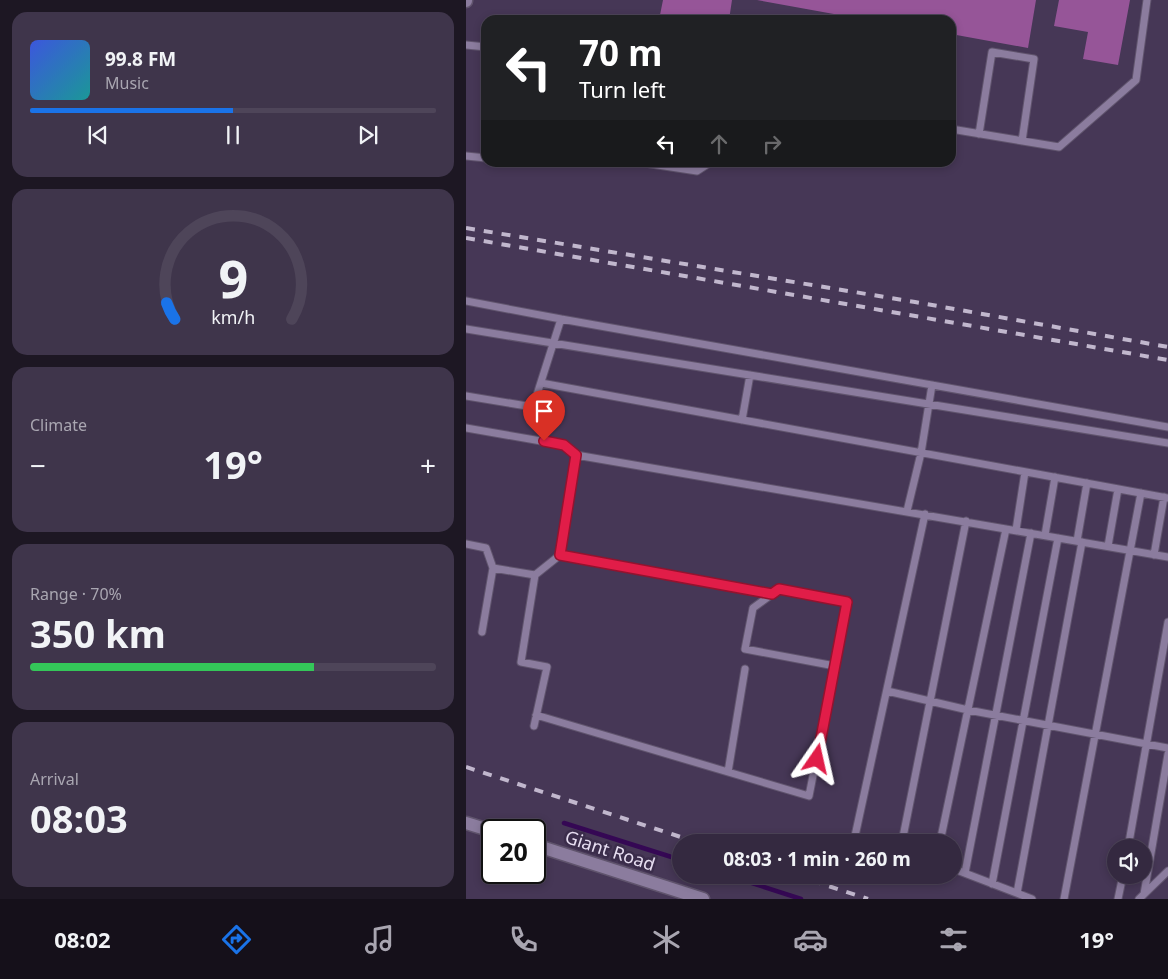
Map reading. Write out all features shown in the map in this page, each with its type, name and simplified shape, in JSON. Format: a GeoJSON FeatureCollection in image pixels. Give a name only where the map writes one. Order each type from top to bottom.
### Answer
{"type":"FeatureCollection","features":[{"type":"Feature","properties":{"kind":"street"},"geometry":{"type":"LineString","coordinates":[[466,823],[481,828]]}},
{"type":"Feature","properties":{"kind":"street","name":"Giant Road"},"geometry":{"type":"LineString","coordinates":[[546,849],[703,899]]}},
{"type":"Feature","properties":{"kind":"lane"},"geometry":{"type":"LineString","coordinates":[[956,130],[1059,147],[1136,80],[1147,0]]}},
{"type":"Feature","properties":{"kind":"lane"},"geometry":{"type":"LineString","coordinates":[[466,45],[481,46]]}},
{"type":"Feature","properties":{"kind":"lane"},"geometry":{"type":"LineString","coordinates":[[979,134],[992,52],[1034,59],[1022,141]]}},
{"type":"Feature","properties":{"kind":"lane"},"geometry":{"type":"LineString","coordinates":[[466,156],[481,158]]}},
{"type":"Feature","properties":{"kind":"lane"},"geometry":{"type":"LineString","coordinates":[[675,167],[697,170],[702,167]]}},
{"type":"Feature","properties":{"kind":"lane"},"geometry":{"type":"LineString","coordinates":[[466,301],[1168,427]]}},
{"type":"Feature","properties":{"kind":"lane"},"geometry":{"type":"LineString","coordinates":[[466,396],[534,407],[561,319]]}},
{"type":"Feature","properties":{"kind":"lane"},"geometry":{"type":"LineString","coordinates":[[466,329],[1168,443]]}},
{"type":"Feature","properties":{"kind":"lane"},"geometry":{"type":"LineString","coordinates":[[742,420],[750,375]]}},
{"type":"Feature","properties":{"kind":"lane"},"geometry":{"type":"LineString","coordinates":[[541,383],[1166,498],[1154,555]]}},
{"type":"Feature","properties":{"kind":"lane"},"geometry":{"type":"LineString","coordinates":[[908,511],[921,452],[932,385]]}},
{"type":"Feature","properties":{"kind":"lane"},"geometry":{"type":"LineString","coordinates":[[466,428],[564,445],[576,455],[1168,557]]}},
{"type":"Feature","properties":{"kind":"lane"},"geometry":{"type":"LineString","coordinates":[[534,726],[547,666],[521,662],[535,575],[560,555],[576,455]]}},
{"type":"Feature","properties":{"kind":"lane"},"geometry":{"type":"LineString","coordinates":[[1016,530],[1026,472]]}},
{"type":"Feature","properties":{"kind":"lane"},"geometry":{"type":"LineString","coordinates":[[1045,535],[1055,477]]}},
{"type":"Feature","properties":{"kind":"lane"},"geometry":{"type":"LineString","coordinates":[[1017,893],[1048,726],[1087,483]]}},
{"type":"Feature","properties":{"kind":"lane"},"geometry":{"type":"LineString","coordinates":[[1108,546],[1118,489]]}},
{"type":"Feature","properties":{"kind":"lane"},"geometry":{"type":"LineString","coordinates":[[1064,899],[1142,493]]}},
{"type":"Feature","properties":{"kind":"lane"},"geometry":{"type":"LineString","coordinates":[[855,834],[925,514]]}},
{"type":"Feature","properties":{"kind":"lane"},"geometry":{"type":"LineString","coordinates":[[904,834],[966,522]]}},
{"type":"Feature","properties":{"kind":"lane"},"geometry":{"type":"LineString","coordinates":[[942,834],[1006,528]]}},
{"type":"Feature","properties":{"kind":"lane"},"geometry":{"type":"LineString","coordinates":[[965,873],[1031,533]]}},
{"type":"Feature","properties":{"kind":"lane"},"geometry":{"type":"LineString","coordinates":[[992,884],[1058,538]]}},
{"type":"Feature","properties":{"kind":"lane"},"geometry":{"type":"LineString","coordinates":[[466,544],[486,548],[493,568],[482,632]]}},
{"type":"Feature","properties":{"kind":"lane"},"geometry":{"type":"LineString","coordinates":[[560,555],[772,594]]}},
{"type":"Feature","properties":{"kind":"lane"},"geometry":{"type":"LineString","coordinates":[[493,568],[535,575]]}},
{"type":"Feature","properties":{"kind":"lane"},"geometry":{"type":"LineString","coordinates":[[536,715],[810,796],[835,666],[847,602],[779,589],[753,608],[745,650],[835,666]]}},
{"type":"Feature","properties":{"kind":"lane"},"geometry":{"type":"LineString","coordinates":[[1130,839],[1168,622]]}},
{"type":"Feature","properties":{"kind":"lane"},"geometry":{"type":"LineString","coordinates":[[728,772],[745,670]]}},
{"type":"Feature","properties":{"kind":"lane"},"geometry":{"type":"LineString","coordinates":[[887,691],[996,716],[1168,748]]}},
{"type":"Feature","properties":{"kind":"lane"},"geometry":{"type":"LineString","coordinates":[[1142,897],[1168,754]]}},
{"type":"Feature","properties":{"kind":"lane"},"geometry":{"type":"LineString","coordinates":[[962,872],[1032,899]]}},
{"type":"Feature","properties":{"kind":"lane"},"geometry":{"type":"LineString","coordinates":[[1142,897],[1168,872]]}},
{"type":"Feature","properties":{"kind":"lane"},"geometry":{"type":"LineString","coordinates":[[1118,899],[1121,884]]}},
{"type":"Feature","properties":{"kind":"building"},"geometry":{"type":"Polygon","coordinates":[[[663,0],[732,0],[730,15],[660,15],[663,0]]]}},
{"type":"Feature","properties":{"kind":"building"},"geometry":{"type":"Polygon","coordinates":[[[757,0],[1036,0],[1028,48],[956,35],[956,15],[840,15],[757,0]]]}},
{"type":"Feature","properties":{"kind":"building"},"geometry":{"type":"Polygon","coordinates":[[[1059,0],[1130,0],[1118,65],[1083,59],[1088,32],[1054,26],[1059,0]]]}},
{"type":"Feature","properties":{"kind":"waterway"},"geometry":{"type":"LineString","coordinates":[[564,823],[672,857]]}},
{"type":"Feature","properties":{"kind":"waterway"},"geometry":{"type":"LineString","coordinates":[[755,884],[801,899]]}},
{"type":"Feature","properties":{"kind":"railway"},"geometry":{"type":"LineString","coordinates":[[466,228],[915,302],[1168,347]]}},
{"type":"Feature","properties":{"kind":"railway"},"geometry":{"type":"LineString","coordinates":[[466,238],[1168,360]]}},
{"type":"Feature","properties":{"kind":"railway"},"geometry":{"type":"LineString","coordinates":[[466,767],[672,834]]}},
{"type":"Feature","properties":{"kind":"railway"},"geometry":{"type":"LineString","coordinates":[[822,884],[868,899]]}},
{"type":"Feature","properties":{"kind":"route"},"geometry":{"type":"LineString","coordinates":[[544,441],[564,445],[576,455],[560,555],[772,594],[779,589],[847,602],[817,759]]}}]}
